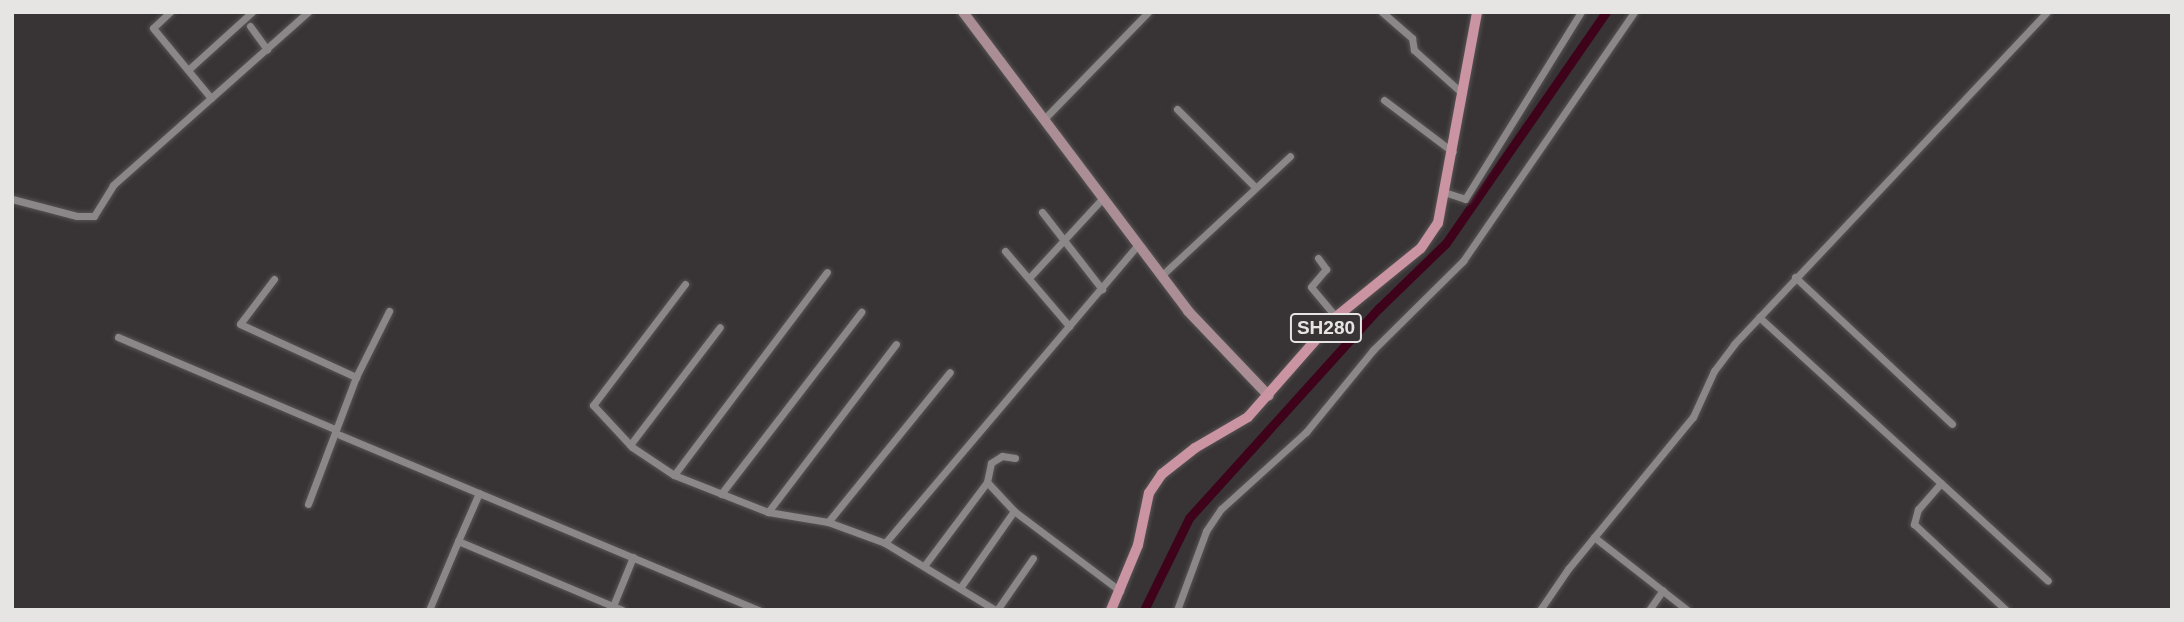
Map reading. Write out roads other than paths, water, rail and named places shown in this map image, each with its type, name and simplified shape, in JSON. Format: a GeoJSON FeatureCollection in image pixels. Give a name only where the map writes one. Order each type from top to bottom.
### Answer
{"type":"FeatureCollection","features":[{"type":"Feature","properties":{"kind":"main road"},"geometry":{"type":"LineString","coordinates":[[963,12],[1046,117],[1102,200],[1208,336],[1269,396]]}},
{"type":"Feature","properties":{"kind":"main road","name":"SH280"},"geometry":{"type":"LineString","coordinates":[[1111,610],[1122,593],[1149,493],[1162,474],[1195,448],[1248,417],[1336,317],[1421,248],[1438,223],[1447,193],[1476,13]]}},
{"type":"Feature","properties":{"kind":"street"},"geometry":{"type":"LineString","coordinates":[[170,12],[153,28],[211,98]]}},
{"type":"Feature","properties":{"kind":"street"},"geometry":{"type":"LineString","coordinates":[[188,70],[252,12]]}},
{"type":"Feature","properties":{"kind":"street"},"geometry":{"type":"LineString","coordinates":[[12,199],[77,216],[94,216],[113,185],[309,12]]}},
{"type":"Feature","properties":{"kind":"street"},"geometry":{"type":"LineString","coordinates":[[1046,117],[1149,12]]}},
{"type":"Feature","properties":{"kind":"street"},"geometry":{"type":"LineString","coordinates":[[1382,12],[1412,38],[1414,50],[1462,93]]}},
{"type":"Feature","properties":{"kind":"street"},"geometry":{"type":"LineString","coordinates":[[1447,193],[1465,199],[1581,12]]}},
{"type":"Feature","properties":{"kind":"street"},"geometry":{"type":"LineString","coordinates":[[1177,610],[1206,531],[1221,509],[1306,432],[1373,349],[1462,261],[1634,12]]}},
{"type":"Feature","properties":{"kind":"street"},"geometry":{"type":"LineString","coordinates":[[1541,610],[1594,537],[1693,417],[1718,365],[1795,277],[2047,12]]}},
{"type":"Feature","properties":{"kind":"street"},"geometry":{"type":"LineString","coordinates":[[250,26],[267,49]]}},
{"type":"Feature","properties":{"kind":"street"},"geometry":{"type":"LineString","coordinates":[[1384,100],[1453,152]]}},
{"type":"Feature","properties":{"kind":"street"},"geometry":{"type":"LineString","coordinates":[[1177,109],[1255,187]]}},
{"type":"Feature","properties":{"kind":"street"},"geometry":{"type":"LineString","coordinates":[[1161,276],[1290,156]]}},
{"type":"Feature","properties":{"kind":"street"},"geometry":{"type":"LineString","coordinates":[[1029,278],[1102,200]]}},
{"type":"Feature","properties":{"kind":"street"},"geometry":{"type":"LineString","coordinates":[[1042,212],[1102,289]]}},
{"type":"Feature","properties":{"kind":"street"},"geometry":{"type":"LineString","coordinates":[[885,543],[1138,245]]}},
{"type":"Feature","properties":{"kind":"street"},"geometry":{"type":"LineString","coordinates":[[1005,251],[1069,326]]}},
{"type":"Feature","properties":{"kind":"street"},"geometry":{"type":"LineString","coordinates":[[1318,258],[1326,269],[1311,287],[1336,317]]}},
{"type":"Feature","properties":{"kind":"street"},"geometry":{"type":"LineString","coordinates":[[674,475],[827,272]]}},
{"type":"Feature","properties":{"kind":"street"},"geometry":{"type":"LineString","coordinates":[[1795,277],[1952,424]]}},
{"type":"Feature","properties":{"kind":"street"},"geometry":{"type":"LineString","coordinates":[[274,279],[240,324],[356,377]]}},
{"type":"Feature","properties":{"kind":"street"},"geometry":{"type":"LineString","coordinates":[[685,284],[593,405],[630,445],[674,475],[721,494],[768,512],[828,522],[885,543],[996,610],[1034,558]]}},
{"type":"Feature","properties":{"kind":"street"},"geometry":{"type":"LineString","coordinates":[[308,503],[338,432],[356,377],[389,311]]}},
{"type":"Feature","properties":{"kind":"street"},"geometry":{"type":"LineString","coordinates":[[721,494],[861,312]]}},
{"type":"Feature","properties":{"kind":"street"},"geometry":{"type":"LineString","coordinates":[[1759,317],[2048,581]]}},
{"type":"Feature","properties":{"kind":"street"},"geometry":{"type":"LineString","coordinates":[[630,445],[720,327]]}},
{"type":"Feature","properties":{"kind":"street"},"geometry":{"type":"LineString","coordinates":[[118,337],[759,610]]}},
{"type":"Feature","properties":{"kind":"street"},"geometry":{"type":"LineString","coordinates":[[768,512],[896,344]]}},
{"type":"Feature","properties":{"kind":"street"},"geometry":{"type":"LineString","coordinates":[[828,522],[950,372]]}},
{"type":"Feature","properties":{"kind":"street"},"geometry":{"type":"LineString","coordinates":[[924,566],[987,482],[991,463],[1002,456],[1015,458]]}},
{"type":"Feature","properties":{"kind":"street"},"geometry":{"type":"LineString","coordinates":[[987,482],[1014,511],[1122,593]]}},
{"type":"Feature","properties":{"kind":"street"},"geometry":{"type":"LineString","coordinates":[[1941,483],[1915,515],[1914,524],[2006,610]]}},
{"type":"Feature","properties":{"kind":"street"},"geometry":{"type":"LineString","coordinates":[[429,610],[479,493]]}},
{"type":"Feature","properties":{"kind":"street"},"geometry":{"type":"LineString","coordinates":[[960,588],[1014,511]]}},
{"type":"Feature","properties":{"kind":"street"},"geometry":{"type":"LineString","coordinates":[[1594,537],[1687,610]]}},
{"type":"Feature","properties":{"kind":"street"},"geometry":{"type":"LineString","coordinates":[[458,541],[622,610]]}},
{"type":"Feature","properties":{"kind":"street"},"geometry":{"type":"LineString","coordinates":[[613,606],[633,557]]}},
{"type":"Feature","properties":{"kind":"street"},"geometry":{"type":"LineString","coordinates":[[1648,610],[1663,590]]}},
{"type":"Feature","properties":{"kind":"waterway"},"geometry":{"type":"LineString","coordinates":[[1144,610],[1189,518],[1379,308],[1446,243],[1606,12]]}}]}
